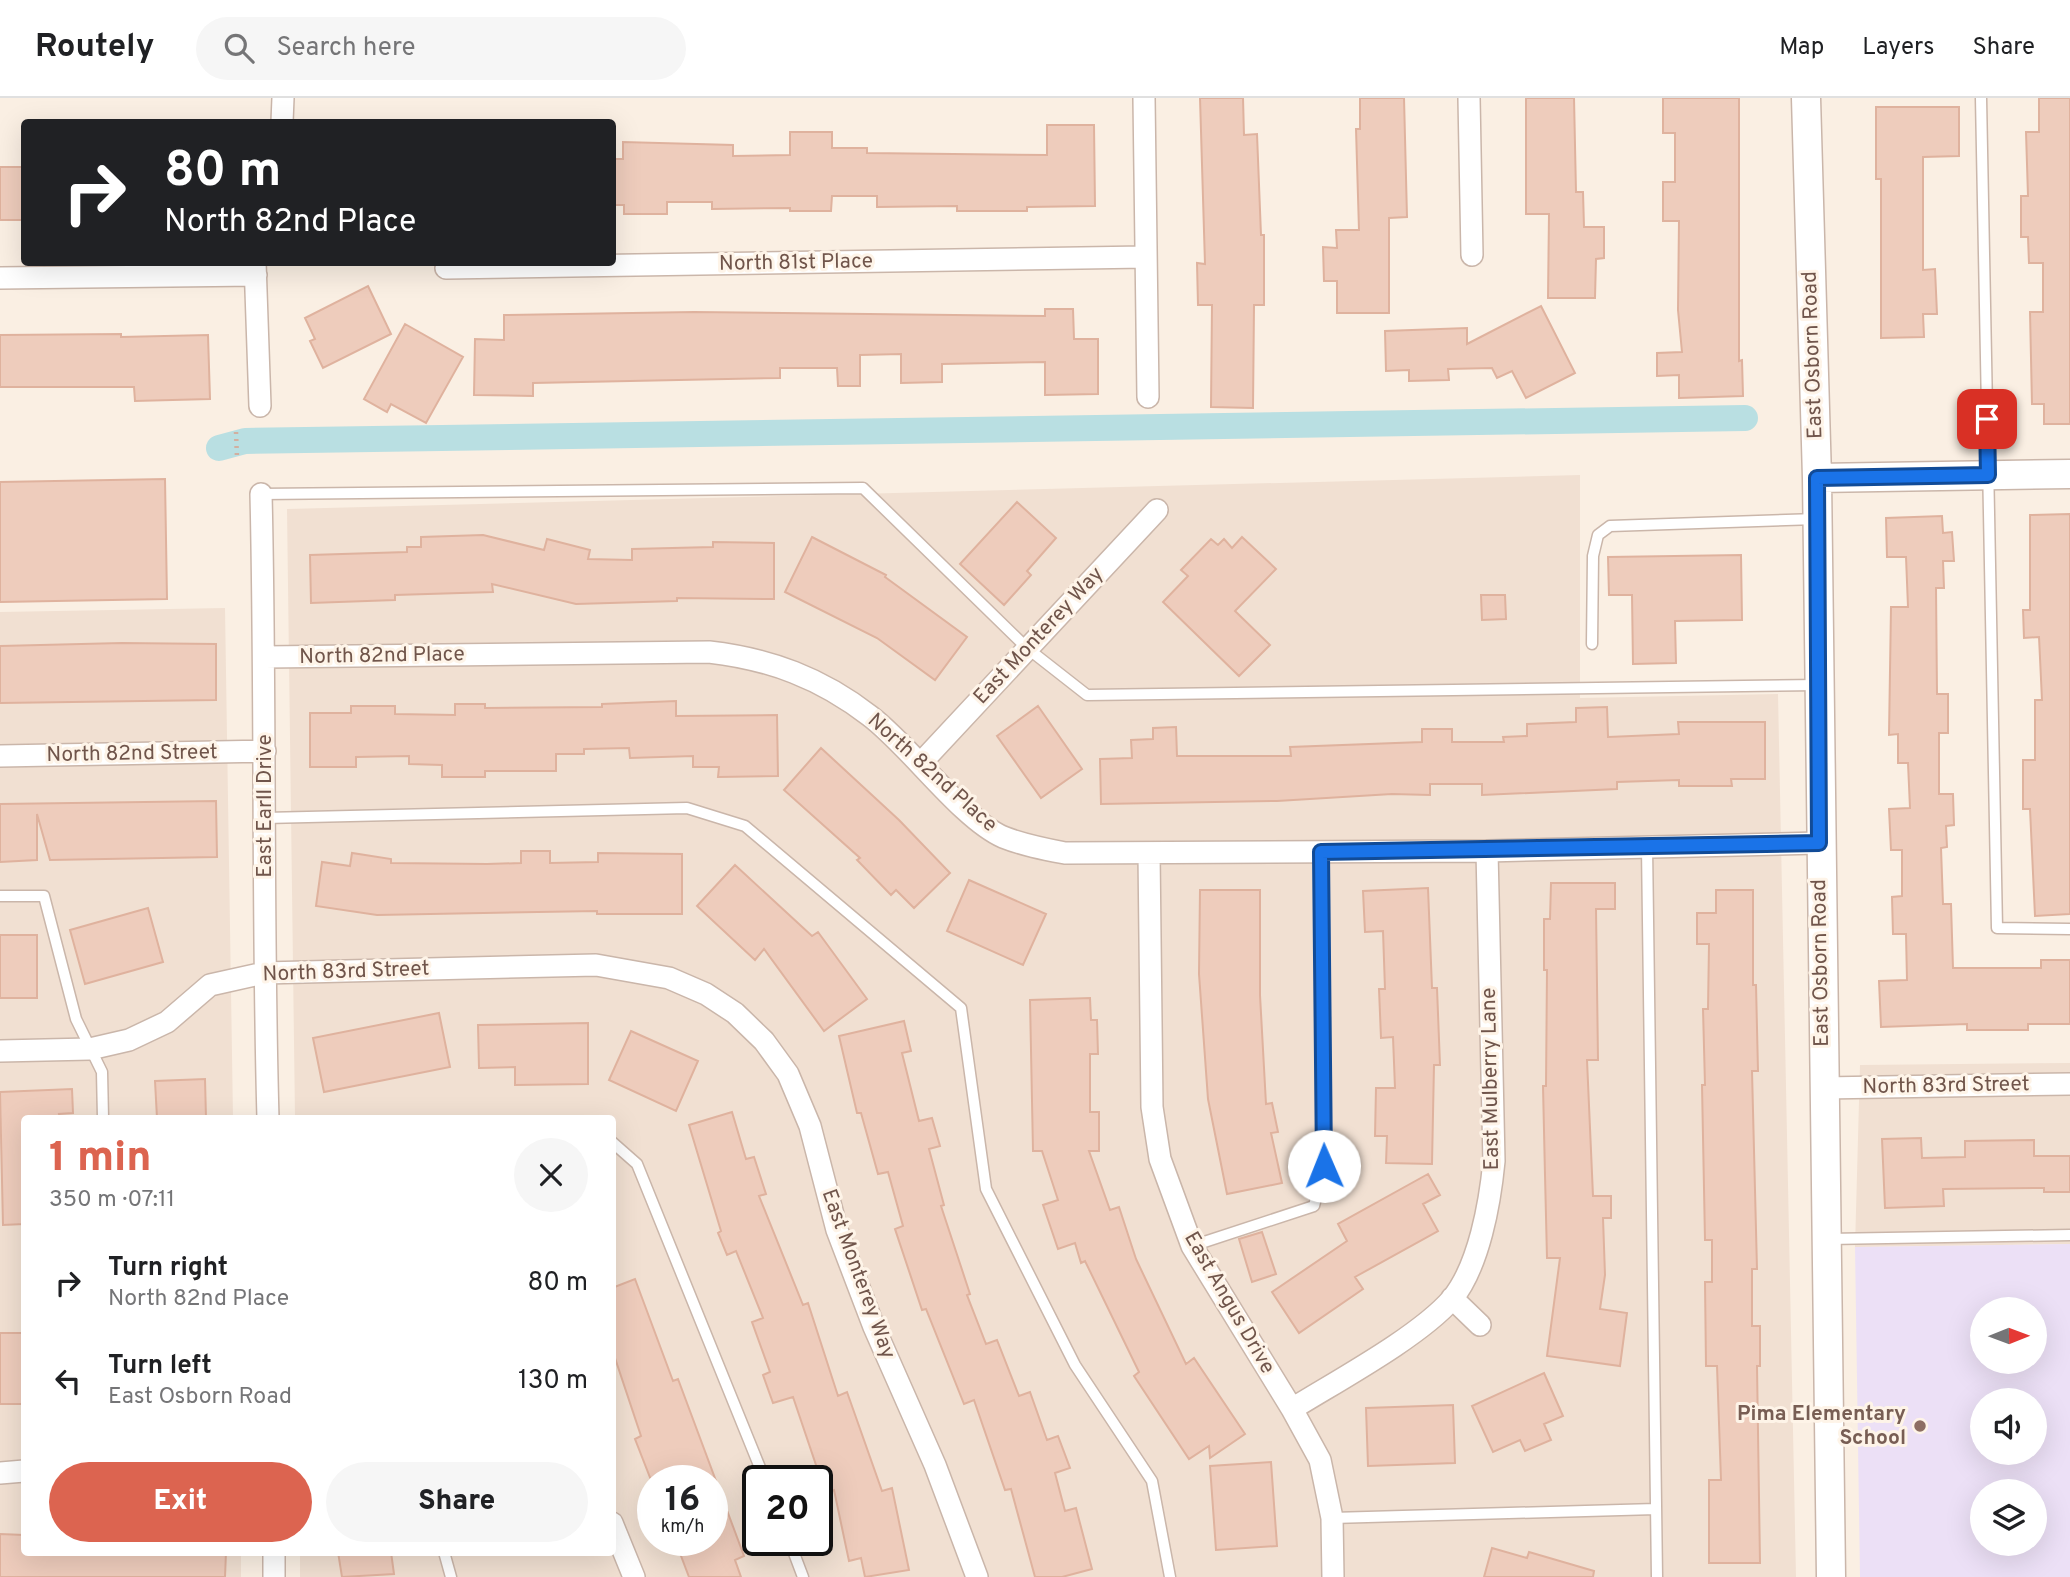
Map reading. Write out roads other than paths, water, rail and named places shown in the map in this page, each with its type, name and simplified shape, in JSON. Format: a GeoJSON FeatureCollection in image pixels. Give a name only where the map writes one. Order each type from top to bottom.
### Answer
{"type":"FeatureCollection","features":[{"type":"Feature","properties":{"kind":"street"},"geometry":{"type":"LineString","coordinates":[[282,119],[283,98]]}},
{"type":"Feature","properties":{"kind":"street"},"geometry":{"type":"LineString","coordinates":[[1144,98],[1149,397]]}},
{"type":"Feature","properties":{"kind":"street"},"geometry":{"type":"LineString","coordinates":[[1469,98],[1472,255]]}},
{"type":"Feature","properties":{"kind":"street","name":"East Osborn Road"},"geometry":{"type":"LineString","coordinates":[[1806,98],[1817,478],[1819,843],[1831,1577]]}},
{"type":"Feature","properties":{"kind":"street","name":"North 81st Place"},"geometry":{"type":"LineString","coordinates":[[616,265],[1145,257]]}},
{"type":"Feature","properties":{"kind":"street","name":"North 81st Place"},"geometry":{"type":"LineString","coordinates":[[446,268],[573,266]]}},
{"type":"Feature","properties":{"kind":"street"},"geometry":{"type":"LineString","coordinates":[[0,278],[256,269],[260,406]]}},
{"type":"Feature","properties":{"kind":"street"},"geometry":{"type":"LineString","coordinates":[[1817,478],[2070,474]]}},
{"type":"Feature","properties":{"kind":"street","name":"East Earll Drive"},"geometry":{"type":"LineString","coordinates":[[261,494],[265,657],[264,973],[268,1115]]}},
{"type":"Feature","properties":{"kind":"street","name":"East Monterey Way"},"geometry":{"type":"LineString","coordinates":[[921,763],[1157,510]]}},
{"type":"Feature","properties":{"kind":"street","name":"North 82nd Place"},"geometry":{"type":"LineString","coordinates":[[265,657],[697,652],[750,657],[788,668],[829,687],[871,717],[971,813],[1001,836],[1065,853],[1487,851],[1819,843]]}},
{"type":"Feature","properties":{"kind":"street","name":"North 82nd Street"},"geometry":{"type":"LineString","coordinates":[[0,756],[265,751]]}},
{"type":"Feature","properties":{"kind":"street","name":"East Mulberry Lane"},"geometry":{"type":"LineString","coordinates":[[1293,1409],[1376,1357],[1452,1298],[1475,1252],[1490,1201],[1494,1161],[1487,851]]}},
{"type":"Feature","properties":{"kind":"street","name":"East Angus Drive"},"geometry":{"type":"LineString","coordinates":[[1149,853],[1152,1107],[1160,1159],[1192,1246],[1293,1409],[1320,1460],[1332,1518],[1333,1577]]}},
{"type":"Feature","properties":{"kind":"street","name":"North 83rd Street"},"geometry":{"type":"LineString","coordinates":[[0,1051],[90,1049],[146,1034],[166,1022],[210,985],[264,973],[596,965],[670,978]]}},
{"type":"Feature","properties":{"kind":"street","name":"East Monterey Way"},"geometry":{"type":"LineString","coordinates":[[670,978],[706,994],[735,1013],[764,1041],[789,1074],[810,1126],[837,1230],[874,1327],[971,1553],[977,1577]]}},
{"type":"Feature","properties":{"kind":"street","name":"North 83rd Street"},"geometry":{"type":"LineString","coordinates":[[1823,1088],[2070,1084]]}},
{"type":"Feature","properties":{"kind":"street"},"geometry":{"type":"LineString","coordinates":[[1452,1298],[1480,1325]]}},
{"type":"Feature","properties":{"kind":"street"},"geometry":{"type":"LineString","coordinates":[[0,1473],[21,1471]]}},
{"type":"Feature","properties":{"kind":"street"},"geometry":{"type":"LineString","coordinates":[[616,1533],[634,1577]]}},
{"type":"Feature","properties":{"kind":"street"},"geometry":{"type":"LineString","coordinates":[[274,1556],[274,1577]]}},
{"type":"Feature","properties":{"kind":"lane"},"geometry":{"type":"LineString","coordinates":[[1981,98],[1997,928],[2070,929]]}},
{"type":"Feature","properties":{"kind":"lane"},"geometry":{"type":"LineString","coordinates":[[261,494],[863,488],[1027,648],[1087,695],[1818,685]]}},
{"type":"Feature","properties":{"kind":"lane"},"geometry":{"type":"LineString","coordinates":[[1592,644],[1593,556],[1598,536],[1610,526],[1817,519]]}},
{"type":"Feature","properties":{"kind":"lane"},"geometry":{"type":"LineString","coordinates":[[265,818],[687,808],[745,825],[961,1008],[986,1189],[1075,1365],[1152,1481],[1170,1577]]}},
{"type":"Feature","properties":{"kind":"lane"},"geometry":{"type":"LineString","coordinates":[[1647,847],[1657,1577]]}},
{"type":"Feature","properties":{"kind":"lane"},"geometry":{"type":"LineString","coordinates":[[1192,1246],[1314,1206],[1324,1166],[1321,852]]}},
{"type":"Feature","properties":{"kind":"lane"},"geometry":{"type":"LineString","coordinates":[[0,896],[44,896],[76,1019],[102,1072],[103,1115]]}},
{"type":"Feature","properties":{"kind":"lane"},"geometry":{"type":"LineString","coordinates":[[616,1146],[637,1164],[759,1465]]}},
{"type":"Feature","properties":{"kind":"lane"},"geometry":{"type":"LineString","coordinates":[[1825,1239],[2070,1235]]}},
{"type":"Feature","properties":{"kind":"lane"},"geometry":{"type":"LineString","coordinates":[[1332,1518],[1656,1509]]}},
{"type":"Feature","properties":{"kind":"lane"},"geometry":{"type":"LineString","coordinates":[[445,1556],[451,1577]]}},
{"type":"Feature","properties":{"kind":"lane"},"geometry":{"type":"LineString","coordinates":[[795,1556],[803,1577]]}},
{"type":"Feature","properties":{"kind":"waterway"},"geometry":{"type":"LineString","coordinates":[[219,448],[245,441],[1745,418]]}},
{"type":"Feature","properties":{"kind":"place","name":"Pima Elementary School"},"geometry":{"type":"Point","coordinates":[1920,1426]}}]}
